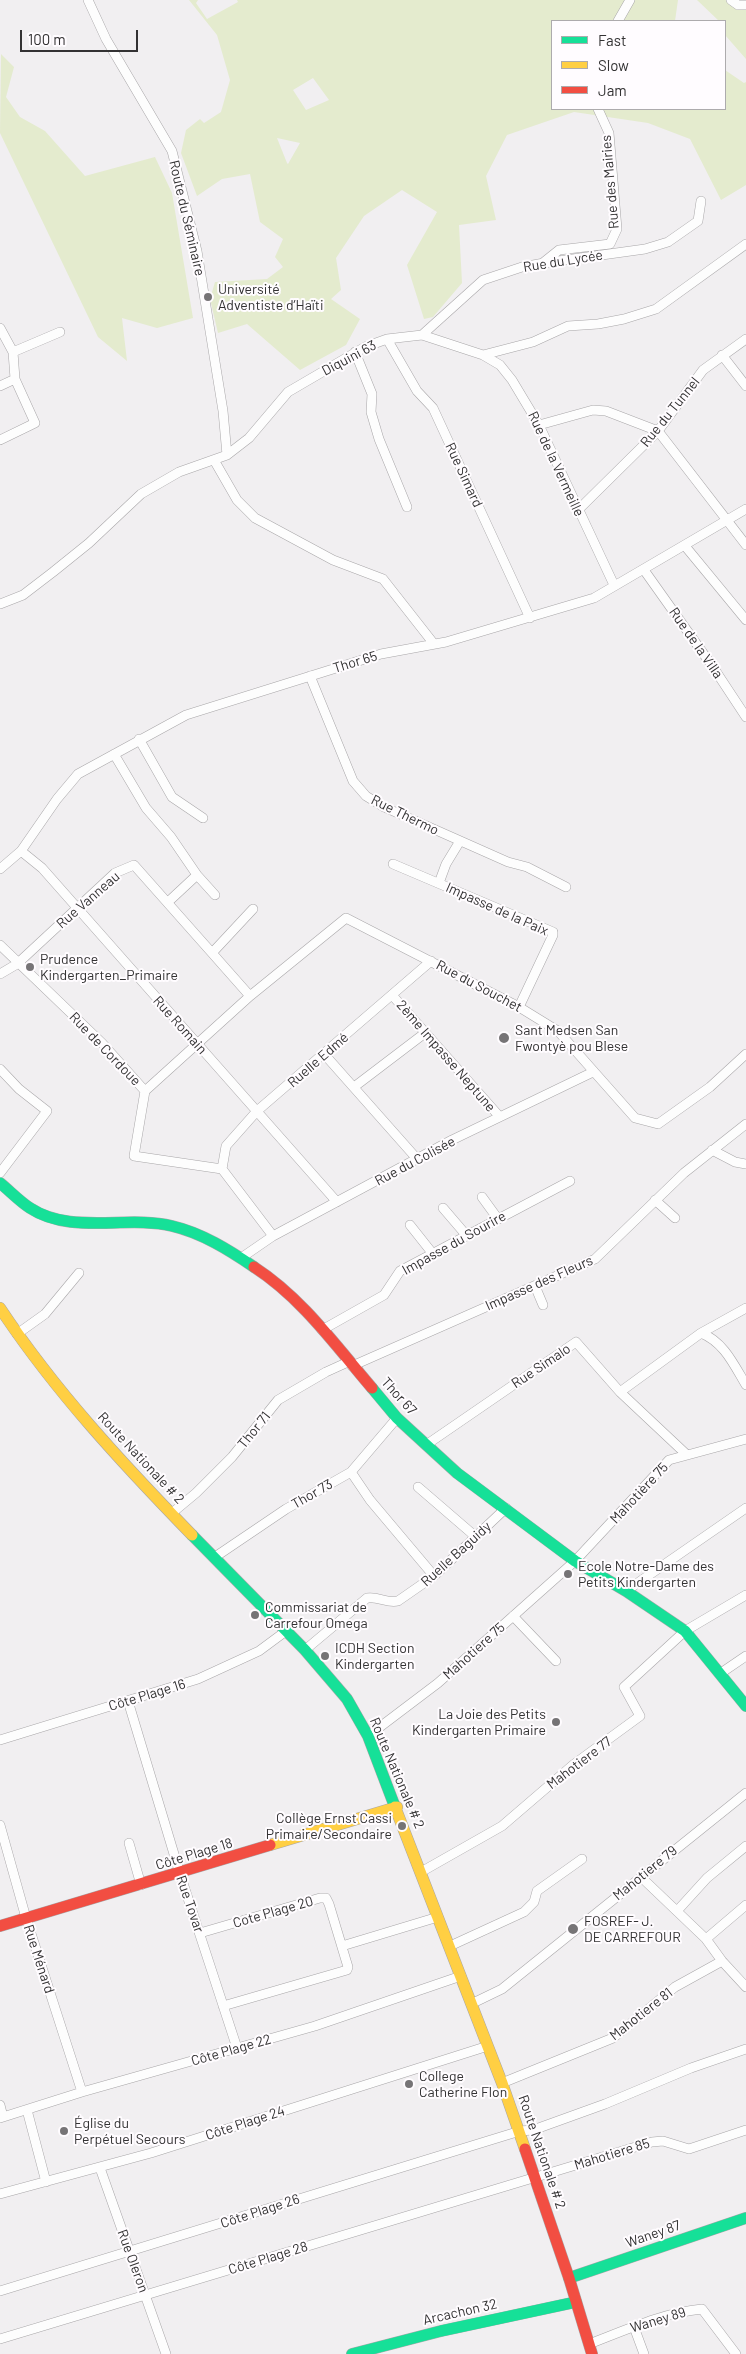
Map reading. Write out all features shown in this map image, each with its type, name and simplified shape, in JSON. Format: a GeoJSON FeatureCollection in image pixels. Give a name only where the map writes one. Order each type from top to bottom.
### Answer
{"type":"FeatureCollection","features":[{"type":"Feature","properties":{"kind":"street","name":"Route du Séminaire"},"geometry":{"type":"LineString","coordinates":[[88,0],[106,39],[172,152],[197,250],[223,411],[227,455]]}},
{"type":"Feature","properties":{"kind":"street"},"geometry":{"type":"LineString","coordinates":[[619,20],[630,0]]}},
{"type":"Feature","properties":{"kind":"street"},"geometry":{"type":"LineString","coordinates":[[731,0],[738,5],[746,5]]}},
{"type":"Feature","properties":{"kind":"street","name":"Rue des Mairies"},"geometry":{"type":"LineString","coordinates":[[544,263],[559,250],[610,244],[617,229],[609,133],[598,110]]}},
{"type":"Feature","properties":{"kind":"street","name":"Rue du Lycée"},"geometry":{"type":"LineString","coordinates":[[422,335],[483,280],[522,267],[645,249],[668,242],[698,221],[701,201]]}},
{"type":"Feature","properties":{"kind":"street"},"geometry":{"type":"LineString","coordinates":[[483,355],[533,342],[568,326],[598,324],[656,309],[746,244]]}},
{"type":"Feature","properties":{"kind":"street"},"geometry":{"type":"LineString","coordinates":[[0,328],[13,352],[15,379],[35,423],[0,440]]}},
{"type":"Feature","properties":{"kind":"street"},"geometry":{"type":"LineString","coordinates":[[13,352],[60,332]]}},
{"type":"Feature","properties":{"kind":"street","name":"Diquini 63"},"geometry":{"type":"LineString","coordinates":[[0,604],[23,594],[53,572],[89,543],[141,494],[179,472],[227,455],[249,438],[288,392],[355,352],[387,339],[422,335],[483,355]]}},
{"type":"Feature","properties":{"kind":"street","name":"Rue Simard"},"geometry":{"type":"LineString","coordinates":[[387,339],[417,391],[433,408],[530,618]]}},
{"type":"Feature","properties":{"kind":"street","name":"Rue du Tunnel"},"geometry":{"type":"LineString","coordinates":[[578,511],[658,431],[703,370],[746,339]]}},
{"type":"Feature","properties":{"kind":"street"},"geometry":{"type":"LineString","coordinates":[[355,352],[372,394],[372,412],[379,439],[407,507]]}},
{"type":"Feature","properties":{"kind":"street","name":"Rue de la Vermeille"},"geometry":{"type":"LineString","coordinates":[[483,355],[500,365],[512,380],[539,425],[614,585]]}},
{"type":"Feature","properties":{"kind":"street"},"geometry":{"type":"LineString","coordinates":[[722,355],[746,386]]}},
{"type":"Feature","properties":{"kind":"street"},"geometry":{"type":"LineString","coordinates":[[0,386],[15,379]]}},
{"type":"Feature","properties":{"kind":"street"},"geometry":{"type":"LineString","coordinates":[[539,425],[593,410],[606,412],[658,431],[746,545]]}},
{"type":"Feature","properties":{"kind":"street"},"geometry":{"type":"LineString","coordinates":[[214,460],[237,500],[255,518],[333,560],[383,579],[434,644]]}},
{"type":"Feature","properties":{"kind":"street","name":"Thor 65"},"geometry":{"type":"LineString","coordinates":[[0,869],[18,854],[57,799],[78,774],[186,715],[381,654],[434,644],[530,618],[594,598],[746,509]]}},
{"type":"Feature","properties":{"kind":"street"},"geometry":{"type":"LineString","coordinates":[[685,546],[746,620]]}},
{"type":"Feature","properties":{"kind":"street","name":"Rue de la Villa"},"geometry":{"type":"LineString","coordinates":[[644,570],[716,670],[746,718]]}},
{"type":"Feature","properties":{"kind":"street","name":"Rue Thermo"},"geometry":{"type":"LineString","coordinates":[[310,676],[353,781],[366,796],[384,807],[508,862],[526,867],[566,887]]}},
{"type":"Feature","properties":{"kind":"street"},"geometry":{"type":"LineString","coordinates":[[139,740],[172,797],[203,818]]}},
{"type":"Feature","properties":{"kind":"street"},"geometry":{"type":"LineString","coordinates":[[114,754],[146,808],[171,836],[197,875],[215,895]]}},
{"type":"Feature","properties":{"kind":"street"},"geometry":{"type":"LineString","coordinates":[[439,883],[446,864],[460,841]]}},
{"type":"Feature","properties":{"kind":"street"},"geometry":{"type":"LineString","coordinates":[[0,858],[18,854]]}},
{"type":"Feature","properties":{"kind":"street","name":"Rue Romain"},"geometry":{"type":"LineString","coordinates":[[18,854],[42,868],[337,1202]]}},
{"type":"Feature","properties":{"kind":"street","name":"Impasse de la Paix"},"geometry":{"type":"LineString","coordinates":[[393,864],[553,932],[554,935],[519,1007]]}},
{"type":"Feature","properties":{"kind":"street","name":"Rue Vanneau"},"geometry":{"type":"LineString","coordinates":[[0,974],[17,964],[115,873],[134,865],[250,996]]}},
{"type":"Feature","properties":{"kind":"street"},"geometry":{"type":"LineString","coordinates":[[168,902],[197,875]]}},
{"type":"Feature","properties":{"kind":"street"},"geometry":{"type":"LineString","coordinates":[[212,952],[253,909]]}},
{"type":"Feature","properties":{"kind":"street","name":"Rue du Souchet"},"geometry":{"type":"LineString","coordinates":[[145,1091],[250,996],[346,918],[431,960],[519,1007],[558,1031],[635,1118],[658,1124],[710,1087],[746,1054]]}},
{"type":"Feature","properties":{"kind":"street","name":"Rue de Cordoue"},"geometry":{"type":"LineString","coordinates":[[0,945],[17,964],[102,1043],[145,1091],[134,1156],[222,1169]]}},
{"type":"Feature","properties":{"kind":"street","name":"Ruelle Edmé"},"geometry":{"type":"LineString","coordinates":[[222,1169],[226,1146],[257,1112],[325,1055],[431,960]]}},
{"type":"Feature","properties":{"kind":"street","name":"2ème Impasse Neptune"},"geometry":{"type":"LineString","coordinates":[[392,995],[499,1116]]}},
{"type":"Feature","properties":{"kind":"street"},"geometry":{"type":"LineString","coordinates":[[354,1087],[425,1032]]}},
{"type":"Feature","properties":{"kind":"street"},"geometry":{"type":"LineString","coordinates":[[325,1055],[418,1160]]}},
{"type":"Feature","properties":{"kind":"street"},"geometry":{"type":"LineString","coordinates":[[0,1071],[47,1111],[0,1173]]}},
{"type":"Feature","properties":{"kind":"street","name":"Rue du Colisée"},"geometry":{"type":"LineString","coordinates":[[240,1258],[274,1236],[499,1116],[593,1072]]}},
{"type":"Feature","properties":{"kind":"street","name":"Impasse des Fleurs"},"geometry":{"type":"LineString","coordinates":[[350,1364],[595,1259],[655,1200],[712,1150],[746,1124]]}},
{"type":"Feature","properties":{"kind":"street"},"geometry":{"type":"LineString","coordinates":[[712,1150],[735,1162],[746,1164]]}},
{"type":"Feature","properties":{"kind":"street"},"geometry":{"type":"LineString","coordinates":[[222,1169],[274,1236]]}},
{"type":"Feature","properties":{"kind":"street","name":"Impasse du Sourire"},"geometry":{"type":"LineString","coordinates":[[322,1330],[384,1296],[400,1270],[570,1181]]}},
{"type":"Feature","properties":{"kind":"street","name":"Thor 67"},"geometry":{"type":"LineString","coordinates":[[0,1183],[30,1208],[56,1219],[93,1223],[142,1221],[173,1226],[202,1236],[276,1282],[322,1330],[397,1418],[457,1473],[575,1561],[626,1591],[685,1630],[746,1706]]}},
{"type":"Feature","properties":{"kind":"street"},"geometry":{"type":"LineString","coordinates":[[482,1197],[498,1219]]}},
{"type":"Feature","properties":{"kind":"street"},"geometry":{"type":"LineString","coordinates":[[655,1200],[675,1218]]}},
{"type":"Feature","properties":{"kind":"street"},"geometry":{"type":"LineString","coordinates":[[443,1208],[467,1236]]}},
{"type":"Feature","properties":{"kind":"street"},"geometry":{"type":"LineString","coordinates":[[410,1225],[432,1254]]}},
{"type":"Feature","properties":{"kind":"street"},"geometry":{"type":"LineString","coordinates":[[17,1334],[45,1314],[79,1273]]}},
{"type":"Feature","properties":{"kind":"street"},"geometry":{"type":"LineString","coordinates":[[535,1286],[543,1305]]}},
{"type":"Feature","properties":{"kind":"street","name":"Route Nationale # 2"},"geometry":{"type":"LineString","coordinates":[[0,1308],[17,1334],[80,1414],[172,1514],[305,1650],[347,1699],[368,1736],[422,1872],[520,2132],[569,2278],[590,2349]]}},
{"type":"Feature","properties":{"kind":"street"},"geometry":{"type":"LineString","coordinates":[[620,1392],[702,1333],[746,1308]]}},
{"type":"Feature","properties":{"kind":"street"},"geometry":{"type":"LineString","coordinates":[[702,1333],[713,1338],[723,1348],[746,1385]]}},
{"type":"Feature","properties":{"kind":"street","name":"Rue Simalo"},"geometry":{"type":"LineString","coordinates":[[426,1445],[576,1342],[620,1392],[686,1454]]}},
{"type":"Feature","properties":{"kind":"street","name":"Thor 71"},"geometry":{"type":"LineString","coordinates":[[172,1514],[232,1458],[278,1400],[326,1372],[350,1364]]}},
{"type":"Feature","properties":{"kind":"street","name":"Thor 73"},"geometry":{"type":"LineString","coordinates":[[215,1557],[286,1510],[351,1472],[397,1418]]}},
{"type":"Feature","properties":{"kind":"street","name":"Mahotière 75"},"geometry":{"type":"LineString","coordinates":[[575,1561],[669,1460],[746,1439]]}},
{"type":"Feature","properties":{"kind":"street"},"geometry":{"type":"LineString","coordinates":[[351,1472],[370,1500],[434,1576]]}},
{"type":"Feature","properties":{"kind":"street"},"geometry":{"type":"LineString","coordinates":[[418,1487],[476,1538]]}},
{"type":"Feature","properties":{"kind":"street","name":"Ruelle Baguidy"},"geometry":{"type":"LineString","coordinates":[[305,1650],[367,1598],[398,1602],[434,1576],[506,1508]]}},
{"type":"Feature","properties":{"kind":"street"},"geometry":{"type":"LineString","coordinates":[[626,1591],[746,1508]]}},
{"type":"Feature","properties":{"kind":"street","name":"Mahotiere 75"},"geometry":{"type":"LineString","coordinates":[[368,1736],[438,1683],[575,1561]]}},
{"type":"Feature","properties":{"kind":"street"},"geometry":{"type":"LineString","coordinates":[[685,1630],[746,1595]]}},
{"type":"Feature","properties":{"kind":"street"},"geometry":{"type":"LineString","coordinates":[[513,1616],[556,1661]]}},
{"type":"Feature","properties":{"kind":"street","name":"Mahotiere 77"},"geometry":{"type":"LineString","coordinates":[[422,1872],[502,1826],[573,1765],[640,1716],[624,1687],[685,1630]]}},
{"type":"Feature","properties":{"kind":"street","name":"Côte Plage 16"},"geometry":{"type":"LineString","coordinates":[[0,1740],[198,1679],[259,1651],[286,1631]]}},
{"type":"Feature","properties":{"kind":"street"},"geometry":{"type":"LineString","coordinates":[[721,1673],[746,1656]]}},
{"type":"Feature","properties":{"kind":"street","name":"Rue Tovar"},"geometry":{"type":"LineString","coordinates":[[128,1702],[180,1874],[236,2048]]}},
{"type":"Feature","properties":{"kind":"street","name":"Mahotiere 79"},"geometry":{"type":"LineString","coordinates":[[471,2004],[502,1989],[746,1793]]}},
{"type":"Feature","properties":{"kind":"street","name":"Côte Plage 18"},"geometry":{"type":"LineString","coordinates":[[0,1926],[180,1874],[397,1807]]}},
{"type":"Feature","properties":{"kind":"street","name":"Rue Ménard"},"geometry":{"type":"LineString","coordinates":[[0,1825],[26,1918],[82,2092]]}},
{"type":"Feature","properties":{"kind":"street"},"geometry":{"type":"LineString","coordinates":[[129,1843],[141,1885]]}},
{"type":"Feature","properties":{"kind":"street"},"geometry":{"type":"LineString","coordinates":[[677,1911],[707,1878],[746,1846]]}},
{"type":"Feature","properties":{"kind":"street"},"geometry":{"type":"LineString","coordinates":[[450,1946],[524,1912],[534,1902],[537,1890],[582,1859]]}},
{"type":"Feature","properties":{"kind":"street"},"geometry":{"type":"LineString","coordinates":[[642,1876],[706,1939],[722,1961],[746,1986]]}},
{"type":"Feature","properties":{"kind":"street","name":"Cote Plage 20"},"geometry":{"type":"LineString","coordinates":[[200,1933],[323,1898],[329,1904],[348,1967],[345,1972],[223,2006]]}},
{"type":"Feature","properties":{"kind":"street"},"geometry":{"type":"LineString","coordinates":[[706,1939],[746,1905]]}},
{"type":"Feature","properties":{"kind":"street"},"geometry":{"type":"LineString","coordinates":[[342,1946],[438,1917]]}},
{"type":"Feature","properties":{"kind":"street","name":"Mahotiere 81"},"geometry":{"type":"LineString","coordinates":[[502,2083],[613,2038],[675,1987],[722,1961]]}},
{"type":"Feature","properties":{"kind":"street","name":"Côte Plage 22"},"geometry":{"type":"LineString","coordinates":[[2,2118],[82,2092],[315,2026],[461,1976]]}},
{"type":"Feature","properties":{"kind":"street","name":"Côte Plage 24"},"geometry":{"type":"LineString","coordinates":[[0,2194],[100,2168],[488,2046]]}},
{"type":"Feature","properties":{"kind":"street","name":"Côte Plage 26"},"geometry":{"type":"LineString","coordinates":[[0,2291],[520,2132],[533,2130],[605,2104],[691,2068],[746,2049]]}},
{"type":"Feature","properties":{"kind":"street"},"geometry":{"type":"LineString","coordinates":[[0,2105],[2,2118]]}},
{"type":"Feature","properties":{"kind":"street"},"geometry":{"type":"LineString","coordinates":[[27,2110],[46,2182]]}},
{"type":"Feature","properties":{"kind":"street","name":"Mahotiere 85"},"geometry":{"type":"LineString","coordinates":[[535,2177],[658,2140],[689,2149],[746,2130]]}},
{"type":"Feature","properties":{"kind":"street","name":"Rue Oleron"},"geometry":{"type":"LineString","coordinates":[[100,2168],[166,2354]]}},
{"type":"Feature","properties":{"kind":"street","name":"Côte Plage 28"},"geometry":{"type":"LineString","coordinates":[[0,2339],[535,2177]]}},
{"type":"Feature","properties":{"kind":"street","name":"Waney 87"},"geometry":{"type":"LineString","coordinates":[[569,2278],[746,2218]]}},
{"type":"Feature","properties":{"kind":"street","name":"Arcachon 32"},"geometry":{"type":"LineString","coordinates":[[352,2354],[374,2351],[576,2302]]}},
{"type":"Feature","properties":{"kind":"street","name":"Waney 89"},"geometry":{"type":"LineString","coordinates":[[590,2349],[634,2327],[680,2311],[702,2309],[736,2354]]}},
{"type":"Feature","properties":{"kind":"street"},"geometry":{"type":"LineString","coordinates":[[634,2327],[644,2354]]}},
{"type":"Feature","properties":{"kind":"green space"},"geometry":{"type":"Polygon","coordinates":[[[189,0],[198,0],[196,3],[207,19],[238,2],[237,0],[678,0],[675,20],[551,20],[551,110],[726,110],[726,71],[744,83],[746,82],[746,185],[721,200],[690,139],[648,123],[574,112],[507,135],[486,176],[496,220],[459,225],[462,283],[433,317],[424,319],[407,265],[437,212],[402,190],[364,216],[336,258],[341,290],[331,299],[360,319],[346,345],[300,370],[247,324],[218,333],[210,299],[215,282],[267,279],[283,267],[275,257],[283,239],[260,222],[250,174],[222,179],[197,196],[181,153],[186,130],[200,119],[204,123],[221,112],[230,80],[217,35],[189,0]],[[313,78],[293,90],[306,110],[329,100],[313,78]],[[277,138],[288,164],[300,143],[277,138]]]}},
{"type":"Feature","properties":{"kind":"green space"},"geometry":{"type":"Polygon","coordinates":[[[697,0],[746,0],[746,59],[726,36],[726,20],[718,20],[697,0]]]}},
{"type":"Feature","properties":{"kind":"green space"},"geometry":{"type":"Polygon","coordinates":[[[1,54],[14,67],[6,97],[20,117],[45,131],[85,176],[155,157],[172,193],[193,318],[157,328],[122,318],[127,361],[98,337],[0,133],[1,54]]]}},
{"type":"Feature","properties":{"kind":"traffic: fast"},"geometry":{"type":"LineString","coordinates":[[0,1183],[30,1208],[46,1216],[63,1221],[81,1223],[136,1222],[172,1226],[205,1238],[225,1248],[254,1267]]}},
{"type":"Feature","properties":{"kind":"traffic: fast"},"geometry":{"type":"LineString","coordinates":[[372,1388],[397,1418],[457,1473],[575,1561],[626,1591],[685,1631],[746,1706]]}},
{"type":"Feature","properties":{"kind":"traffic: fast"},"geometry":{"type":"LineString","coordinates":[[192,1535],[305,1650],[347,1699],[368,1736],[395,1807]]}},
{"type":"Feature","properties":{"kind":"traffic: fast"},"geometry":{"type":"LineString","coordinates":[[569,2278],[746,2218]]}},
{"type":"Feature","properties":{"kind":"traffic: fast"},"geometry":{"type":"LineString","coordinates":[[352,2354],[441,2331],[576,2302]]}},
{"type":"Feature","properties":{"kind":"traffic: slow"},"geometry":{"type":"LineString","coordinates":[[0,1308],[21,1339],[67,1398],[192,1535]]}},
{"type":"Feature","properties":{"kind":"traffic: slow"},"geometry":{"type":"LineString","coordinates":[[395,1807],[502,2083],[525,2149]]}},
{"type":"Feature","properties":{"kind":"traffic: slow"},"geometry":{"type":"LineString","coordinates":[[270,1845],[397,1807]]}},
{"type":"Feature","properties":{"kind":"traffic: jam"},"geometry":{"type":"LineString","coordinates":[[254,1267],[288,1293],[318,1323],[372,1388]]}},
{"type":"Feature","properties":{"kind":"traffic: jam"},"geometry":{"type":"LineString","coordinates":[[0,1926],[270,1845]]}},
{"type":"Feature","properties":{"kind":"traffic: jam"},"geometry":{"type":"LineString","coordinates":[[525,2149],[569,2278],[592,2354]]}},
{"type":"Feature","properties":{"kind":"place","name":"Université Adventiste d’Haïti"},"geometry":{"type":"Point","coordinates":[208,297]}},
{"type":"Feature","properties":{"kind":"place","name":"Prudence Kindergarten_Primaire"},"geometry":{"type":"Point","coordinates":[30,967]}},
{"type":"Feature","properties":{"kind":"place","name":"Sant Medsen San Fwontyè pou Blese"},"geometry":{"type":"Point","coordinates":[504,1038]}},
{"type":"Feature","properties":{"kind":"place","name":"Ecole Notre-Dame des Petits Kindergarten"},"geometry":{"type":"Point","coordinates":[568,1574]}},
{"type":"Feature","properties":{"kind":"place","name":"Commissariat de Carrefour Omega"},"geometry":{"type":"Point","coordinates":[255,1615]}},
{"type":"Feature","properties":{"kind":"place","name":"ICDH Section Kindergarten"},"geometry":{"type":"Point","coordinates":[325,1656]}},
{"type":"Feature","properties":{"kind":"place","name":"La Joie des Petits Kindergarten Primaire"},"geometry":{"type":"Point","coordinates":[556,1722]}},
{"type":"Feature","properties":{"kind":"place","name":"Collège Ernst Cassi Primaire/Secondaire"},"geometry":{"type":"Point","coordinates":[402,1826]}},
{"type":"Feature","properties":{"kind":"place","name":"FOSREF- J. DE CARREFOUR"},"geometry":{"type":"Point","coordinates":[573,1929]}},
{"type":"Feature","properties":{"kind":"place","name":"College Catherine Flon"},"geometry":{"type":"Point","coordinates":[409,2084]}},
{"type":"Feature","properties":{"kind":"place","name":"Église du Perpétuel Secours"},"geometry":{"type":"Point","coordinates":[64,2131]}}]}
